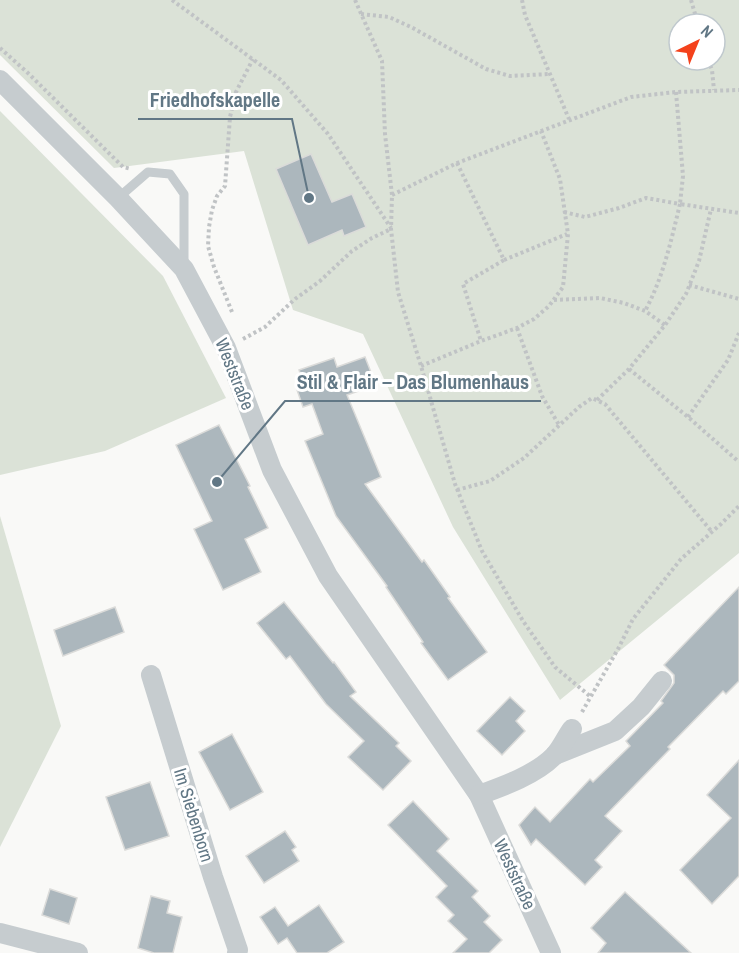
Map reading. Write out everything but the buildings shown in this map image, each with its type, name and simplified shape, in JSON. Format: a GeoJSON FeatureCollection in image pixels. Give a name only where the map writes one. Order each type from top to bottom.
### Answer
{"type":"FeatureCollection","features":[{"type":"Feature","properties":{"kind":"street","name":"Weststraße"},"geometry":{"type":"LineString","coordinates":[[0,80],[118,198],[184,269],[226,348],[272,470],[328,576],[479,795],[551,953]]}},
{"type":"Feature","properties":{"kind":"street","name":"Im Siebenborn"},"geometry":{"type":"LineString","coordinates":[[151,675],[213,877],[238,950],[237,953]]}},
{"type":"Feature","properties":{"kind":"street"},"geometry":{"type":"LineString","coordinates":[[479,795],[507,785],[540,767],[555,755],[615,731],[641,706],[662,681]]}},
{"type":"Feature","properties":{"kind":"street"},"geometry":{"type":"LineString","coordinates":[[555,755],[572,729]]}},
{"type":"Feature","properties":{"kind":"street"},"geometry":{"type":"LineString","coordinates":[[0,933],[78,953]]}},
{"type":"Feature","properties":{"kind":"lane"},"geometry":{"type":"LineString","coordinates":[[118,198],[148,172],[170,174],[184,194],[184,269]]}},
{"type":"Feature","properties":{"kind":"path"},"geometry":{"type":"LineString","coordinates":[[172,0],[281,80],[328,134],[391,229]]}},
{"type":"Feature","properties":{"kind":"path"},"geometry":{"type":"LineString","coordinates":[[355,0],[382,60],[385,134],[392,195],[391,229],[398,292],[457,490],[482,551],[523,621],[555,667],[591,697]]}},
{"type":"Feature","properties":{"kind":"path"},"geometry":{"type":"LineString","coordinates":[[522,0],[525,15],[569,119]]}},
{"type":"Feature","properties":{"kind":"path"},"geometry":{"type":"LineString","coordinates":[[361,14],[389,17],[486,69],[510,76],[550,74]]}},
{"type":"Feature","properties":{"kind":"path"},"geometry":{"type":"LineString","coordinates":[[0,48],[123,167],[130,169],[137,166]]}},
{"type":"Feature","properties":{"kind":"path"},"geometry":{"type":"LineString","coordinates":[[217,329],[235,318],[208,246],[209,227],[217,196],[225,186],[230,117],[236,92],[253,59]]}},
{"type":"Feature","properties":{"kind":"path"},"geometry":{"type":"LineString","coordinates":[[712,72],[714,90]]}},
{"type":"Feature","properties":{"kind":"path"},"geometry":{"type":"LineString","coordinates":[[392,195],[457,163],[631,97],[676,92],[739,90]]}},
{"type":"Feature","properties":{"kind":"path"},"geometry":{"type":"LineString","coordinates":[[645,311],[665,263],[680,204],[683,176],[676,92]]}},
{"type":"Feature","properties":{"kind":"path"},"geometry":{"type":"LineString","coordinates":[[421,366],[518,328],[534,319],[554,300],[563,287],[568,234],[560,179],[541,131]]}},
{"type":"Feature","properties":{"kind":"path"},"geometry":{"type":"LineString","coordinates":[[457,163],[504,260]]}},
{"type":"Feature","properties":{"kind":"path"},"geometry":{"type":"LineString","coordinates":[[564,212],[585,216],[619,208],[646,198],[739,213]]}},
{"type":"Feature","properties":{"kind":"path"},"geometry":{"type":"LineString","coordinates":[[597,400],[629,369],[665,325],[686,294],[699,261],[711,209]]}},
{"type":"Feature","properties":{"kind":"path"},"geometry":{"type":"LineString","coordinates":[[226,348],[265,327],[352,251],[391,229]]}},
{"type":"Feature","properties":{"kind":"path"},"geometry":{"type":"LineString","coordinates":[[481,341],[463,284],[504,260],[568,234]]}},
{"type":"Feature","properties":{"kind":"path"},"geometry":{"type":"LineString","coordinates":[[689,285],[739,299]]}},
{"type":"Feature","properties":{"kind":"path"},"geometry":{"type":"LineString","coordinates":[[554,300],[600,298],[624,303],[645,311],[665,325]]}},
{"type":"Feature","properties":{"kind":"path"},"geometry":{"type":"LineString","coordinates":[[518,328],[542,396],[559,425]]}},
{"type":"Feature","properties":{"kind":"path"},"geometry":{"type":"LineString","coordinates":[[688,417],[728,360],[739,333]]}},
{"type":"Feature","properties":{"kind":"path"},"geometry":{"type":"LineString","coordinates":[[629,369],[739,462]]}},
{"type":"Feature","properties":{"kind":"path"},"geometry":{"type":"LineString","coordinates":[[457,490],[490,481],[524,458],[579,407],[592,398],[605,404],[712,532]]}},
{"type":"Feature","properties":{"kind":"path"},"geometry":{"type":"LineString","coordinates":[[572,729],[633,619],[681,559],[739,506]]}},
{"type":"Feature","properties":{"kind":"shaded area"},"geometry":{"type":"Polygon","coordinates":[[[0,0],[739,0],[739,553],[560,700],[453,527],[363,334],[293,310],[244,151],[114,168],[0,55],[0,0]]]}},
{"type":"Feature","properties":{"kind":"shaded area"},"geometry":{"type":"Polygon","coordinates":[[[0,111],[163,276],[226,398],[105,451],[0,475],[0,111]]]}},
{"type":"Feature","properties":{"kind":"shaded area"},"geometry":{"type":"Polygon","coordinates":[[[0,516],[61,726],[0,847],[0,516]]]}},
{"type":"Feature","properties":{"kind":"place","name":"Friedhofskapelle"},"geometry":{"type":"Point","coordinates":[309,198]}},
{"type":"Feature","properties":{"kind":"place","name":"Stil & Flair – Das Blumenhaus"},"geometry":{"type":"Point","coordinates":[217,482]}}]}
